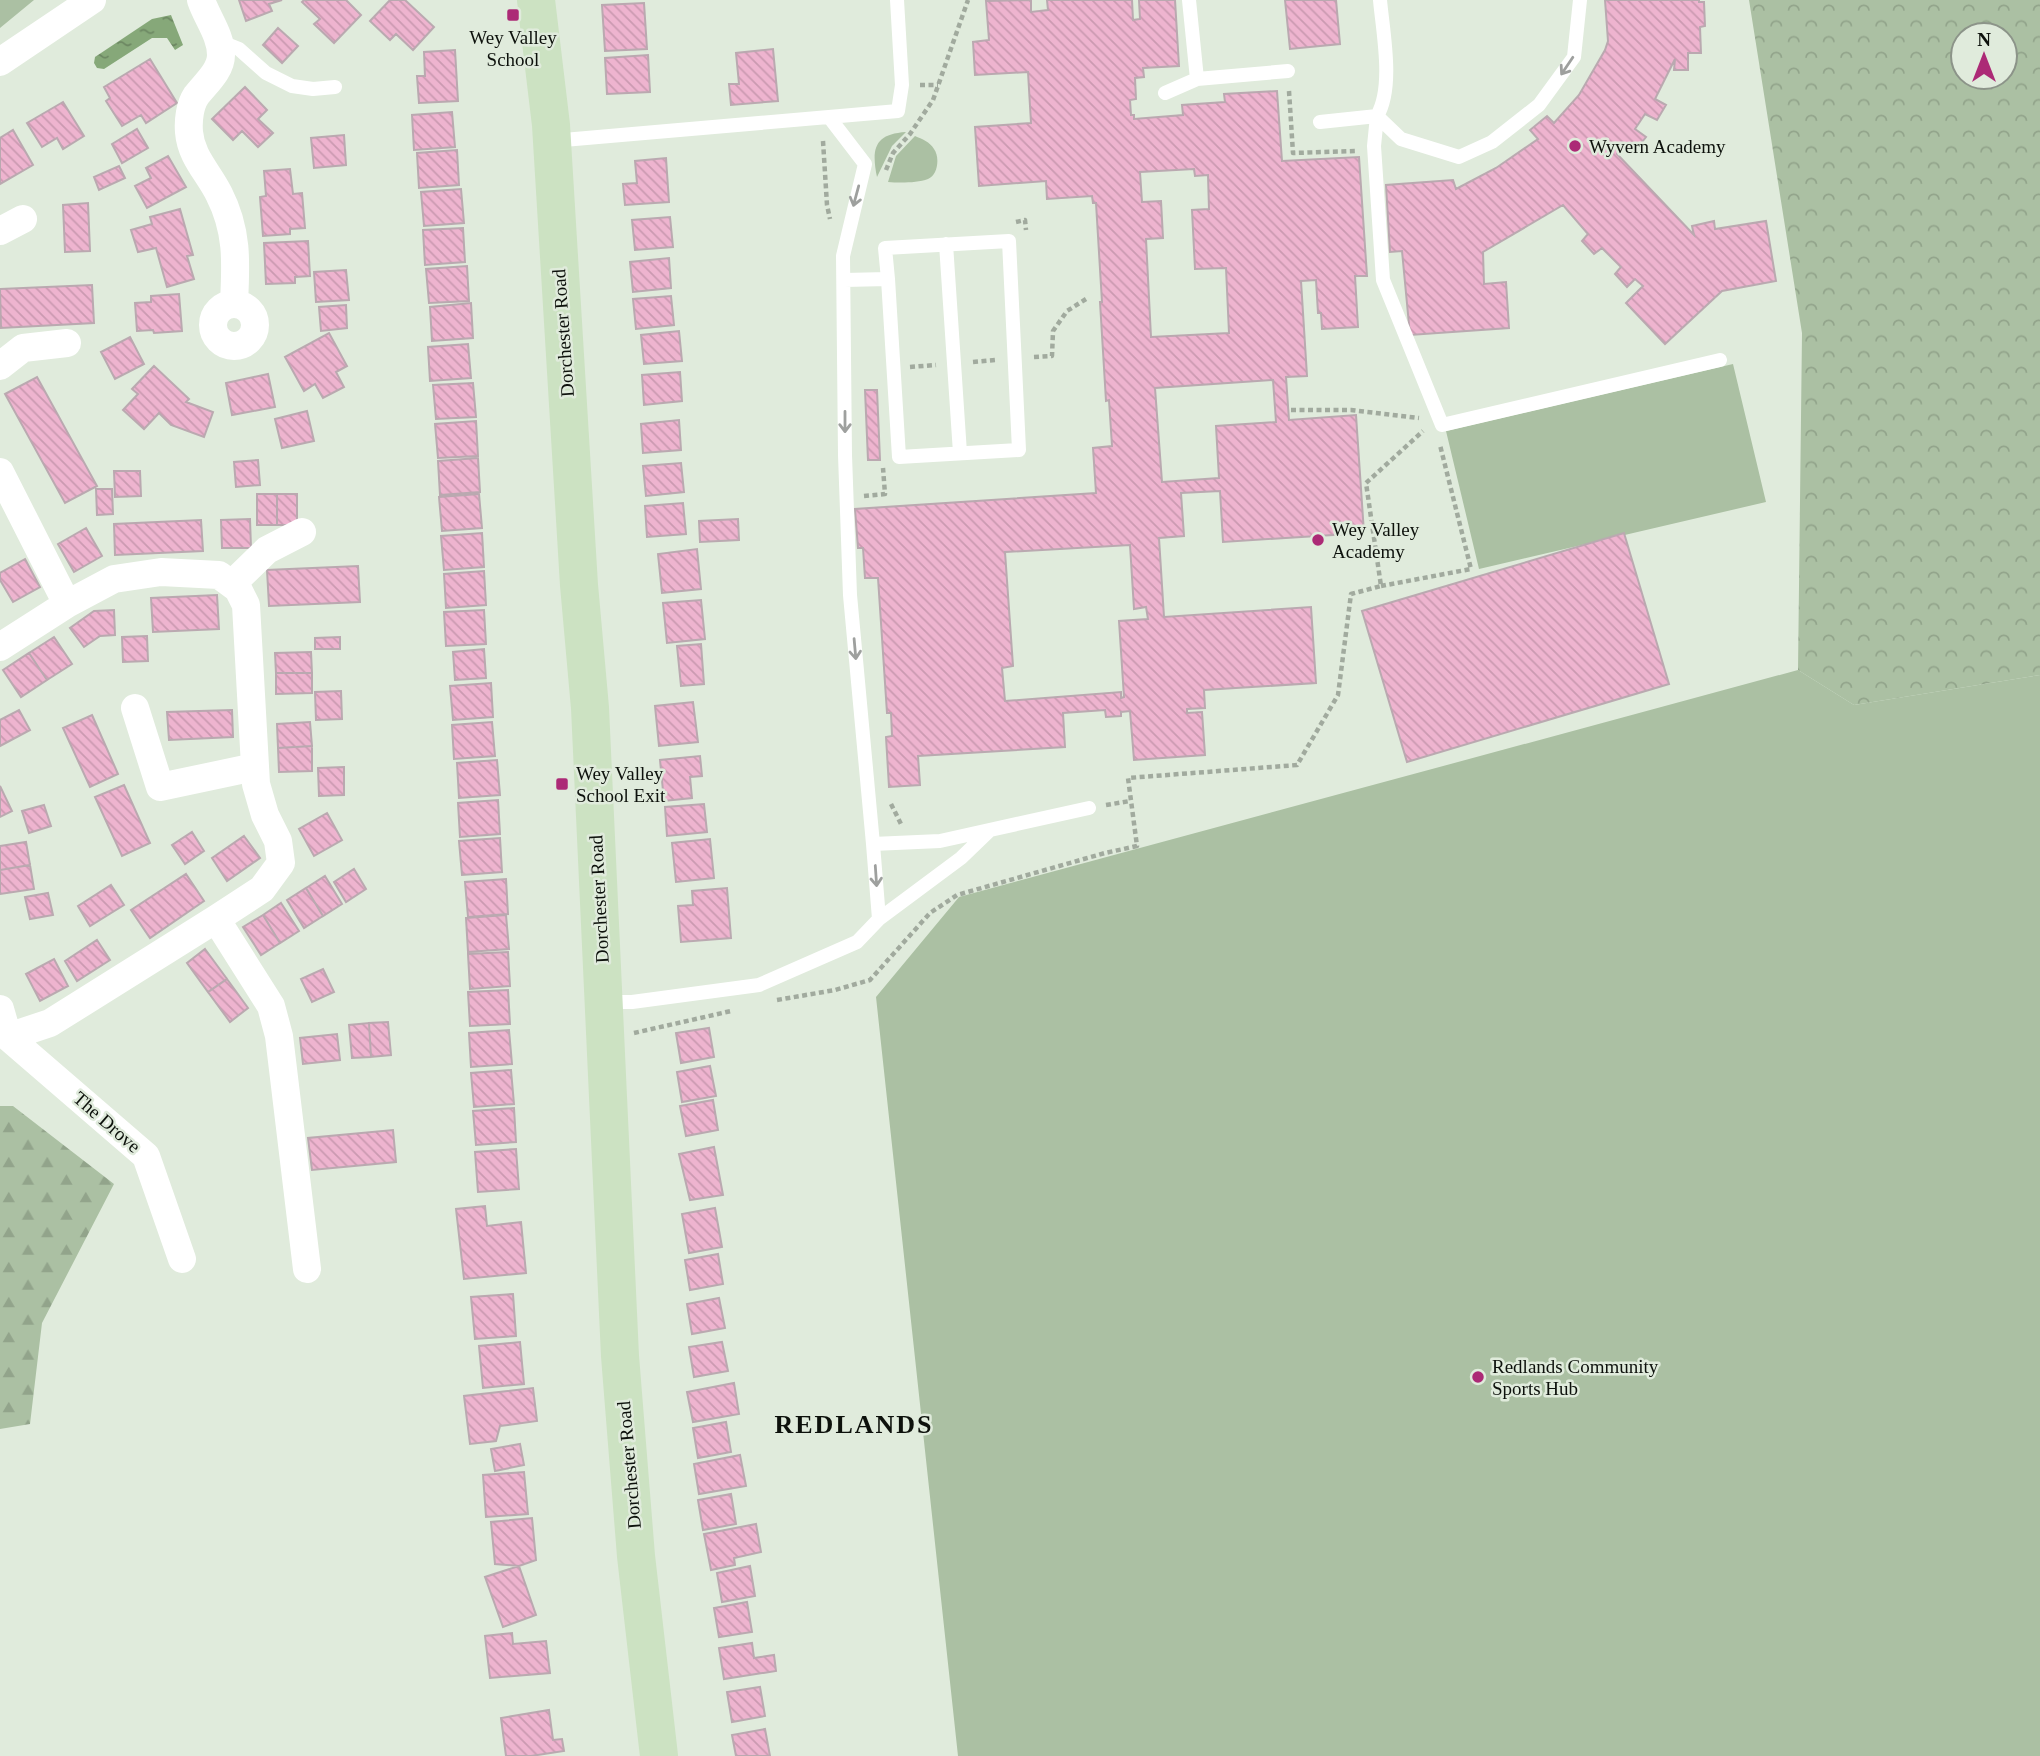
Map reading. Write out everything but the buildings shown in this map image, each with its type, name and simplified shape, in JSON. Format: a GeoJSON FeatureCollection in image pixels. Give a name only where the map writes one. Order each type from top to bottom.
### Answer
{"type":"FeatureCollection","features":[{"type":"Feature","properties":{"kind":"main road","name":"Dorchester Road"},"geometry":{"type":"LineString","coordinates":[[536,0],[548,90],[579,585],[590,708],[620,1356],[636,1556],[659,1756]]}},
{"type":"Feature","properties":{"kind":"street"},"geometry":{"type":"LineString","coordinates":[[0,62],[92,0]]}},
{"type":"Feature","properties":{"kind":"street"},"geometry":{"type":"LineString","coordinates":[[201,0],[219,41],[221,58],[214,74],[195,98],[190,112],[189,130],[197,160],[218,192],[234,237],[234,303]]}},
{"type":"Feature","properties":{"kind":"street"},"geometry":{"type":"LineString","coordinates":[[0,366],[23,348],[66,343]]}},
{"type":"Feature","properties":{"kind":"street"},"geometry":{"type":"LineString","coordinates":[[0,472],[66,604]]}},
{"type":"Feature","properties":{"kind":"street"},"geometry":{"type":"LineString","coordinates":[[232,584],[267,550],[302,532]]}},
{"type":"Feature","properties":{"kind":"street"},"geometry":{"type":"LineString","coordinates":[[0,647],[66,604],[114,579],[160,572],[219,575],[232,584],[238,589],[246,605],[256,784],[265,815],[278,841],[282,863],[262,890],[50,1023],[8,1037],[0,1009]]}},
{"type":"Feature","properties":{"kind":"street"},"geometry":{"type":"LineString","coordinates":[[135,708],[160,787],[255,767]]}},
{"type":"Feature","properties":{"kind":"street"},"geometry":{"type":"LineString","coordinates":[[216,919],[271,1006],[279,1035],[307,1269]]}},
{"type":"Feature","properties":{"kind":"street","name":"The Drove"},"geometry":{"type":"LineString","coordinates":[[8,1037],[146,1156],[182,1259]]}},
{"type":"Feature","properties":{"kind":"lane"},"geometry":{"type":"LineString","coordinates":[[551,141],[898,111],[902,85],[897,0]]}},
{"type":"Feature","properties":{"kind":"lane"},"geometry":{"type":"LineString","coordinates":[[1189,0],[1197,79]]}},
{"type":"Feature","properties":{"kind":"lane"},"geometry":{"type":"LineString","coordinates":[[1380,0],[1386,75],[1383,106],[1377,116],[1374,146],[1383,280],[1442,425],[1720,360]]}},
{"type":"Feature","properties":{"kind":"lane"},"geometry":{"type":"LineString","coordinates":[[1320,122],[1377,116],[1401,139],[1459,158],[1492,142],[1539,105],[1574,57],[1580,0]]}},
{"type":"Feature","properties":{"kind":"lane"},"geometry":{"type":"LineString","coordinates":[[219,41],[239,49],[266,73],[292,86],[335,88]]}},
{"type":"Feature","properties":{"kind":"lane"},"geometry":{"type":"LineString","coordinates":[[1165,93],[1197,79],[1288,71]]}},
{"type":"Feature","properties":{"kind":"lane"},"geometry":{"type":"LineString","coordinates":[[829,117],[865,164],[843,256],[845,455],[850,595],[878,919]]}},
{"type":"Feature","properties":{"kind":"lane"},"geometry":{"type":"LineString","coordinates":[[1009,241],[1019,450],[899,457],[885,248],[946,244],[1009,241]]}},
{"type":"Feature","properties":{"kind":"lane"},"geometry":{"type":"LineString","coordinates":[[946,244],[960,453]]}},
{"type":"Feature","properties":{"kind":"lane"},"geometry":{"type":"LineString","coordinates":[[844,280],[888,279]]}},
{"type":"Feature","properties":{"kind":"lane"},"geometry":{"type":"LineString","coordinates":[[873,844],[940,841],[1089,808]]}},
{"type":"Feature","properties":{"kind":"lane"},"geometry":{"type":"LineString","coordinates":[[605,1020],[632,1002],[759,985],[857,942],[878,919],[961,858],[990,830]]}},
{"type":"Feature","properties":{"kind":"path"},"geometry":{"type":"LineString","coordinates":[[1289,90],[1293,153],[1366,151]]}},
{"type":"Feature","properties":{"kind":"path"},"geometry":{"type":"LineString","coordinates":[[1291,410],[1351,410],[1422,418]]}},
{"type":"Feature","properties":{"kind":"path"},"geometry":{"type":"LineString","coordinates":[[1381,586],[1366,483],[1424,430]]}},
{"type":"Feature","properties":{"kind":"path"},"geometry":{"type":"LineString","coordinates":[[769,1002],[835,990],[870,980],[930,913],[957,895],[1137,846],[1128,778],[1297,765],[1338,695],[1351,594],[1471,569],[1437,434]]}},
{"type":"Feature","properties":{"kind":"path"},"geometry":{"type":"LineString","coordinates":[[887,796],[904,830]]}},
{"type":"Feature","properties":{"kind":"path"},"geometry":{"type":"LineString","coordinates":[[909,920],[917,927]]}},
{"type":"Feature","properties":{"kind":"path"},"geometry":{"type":"LineString","coordinates":[[605,1020],[631,1034],[734,1011]]}},
{"type":"Feature","properties":{"kind":"green space"},"geometry":{"type":"Polygon","coordinates":[[[0,0],[34,0],[0,28],[0,0]]]}},
{"type":"Feature","properties":{"kind":"green space"},"geometry":{"type":"Polygon","coordinates":[[[1749,0],[2040,0],[2040,675],[1854,705],[1798,670],[1802,333],[1749,0]]]}},
{"type":"Feature","properties":{"kind":"green space"},"geometry":{"type":"Polygon","coordinates":[[[906,132],[892,146],[877,177],[875,151],[878,144],[888,136],[906,132]]]}},
{"type":"Feature","properties":{"kind":"green space"},"geometry":{"type":"Polygon","coordinates":[[[915,136],[928,143],[936,152],[937,166],[934,174],[919,181],[888,182],[896,156],[915,136]]]}},
{"type":"Feature","properties":{"kind":"green space"},"geometry":{"type":"Polygon","coordinates":[[[1733,364],[1766,502],[1479,569],[1446,431],[1733,364]]]}},
{"type":"Feature","properties":{"kind":"green space","name":"Redlands Community Sports Hub"},"geometry":{"type":"Polygon","coordinates":[[[1798,670],[1854,705],[2040,675],[2040,1756],[958,1756],[876,997],[959,897],[1798,670]]]}},
{"type":"Feature","properties":{"kind":"green space"},"geometry":{"type":"Polygon","coordinates":[[[0,1106],[13,1106],[114,1184],[42,1323],[30,1424],[0,1429],[0,1106]]]}},
{"type":"Feature","properties":{"kind":"water"},"geometry":{"type":"Polygon","coordinates":[[[171,15],[183,45],[175,50],[167,38],[152,38],[104,69],[97,68],[95,57],[152,19],[171,15]]]}},
{"type":"Feature","properties":{"kind":"place","name":"Wey Valley School"},"geometry":{"type":"Point","coordinates":[513,15]}},
{"type":"Feature","properties":{"kind":"place","name":"Wyvern Academy"},"geometry":{"type":"Point","coordinates":[1575,146]}},
{"type":"Feature","properties":{"kind":"place","name":"Wey Valley Academy"},"geometry":{"type":"Point","coordinates":[1318,540]}},
{"type":"Feature","properties":{"kind":"place","name":"Wey Valley School Exit"},"geometry":{"type":"Point","coordinates":[562,784]}},
{"type":"Feature","properties":{"kind":"place","name":"Redlands Community Sports Hub"},"geometry":{"type":"Point","coordinates":[1478,1377]}},
{"type":"Feature","properties":{"kind":"district","name":"REDLANDS"},"geometry":{"type":"Point","coordinates":[854,1424]}}]}
